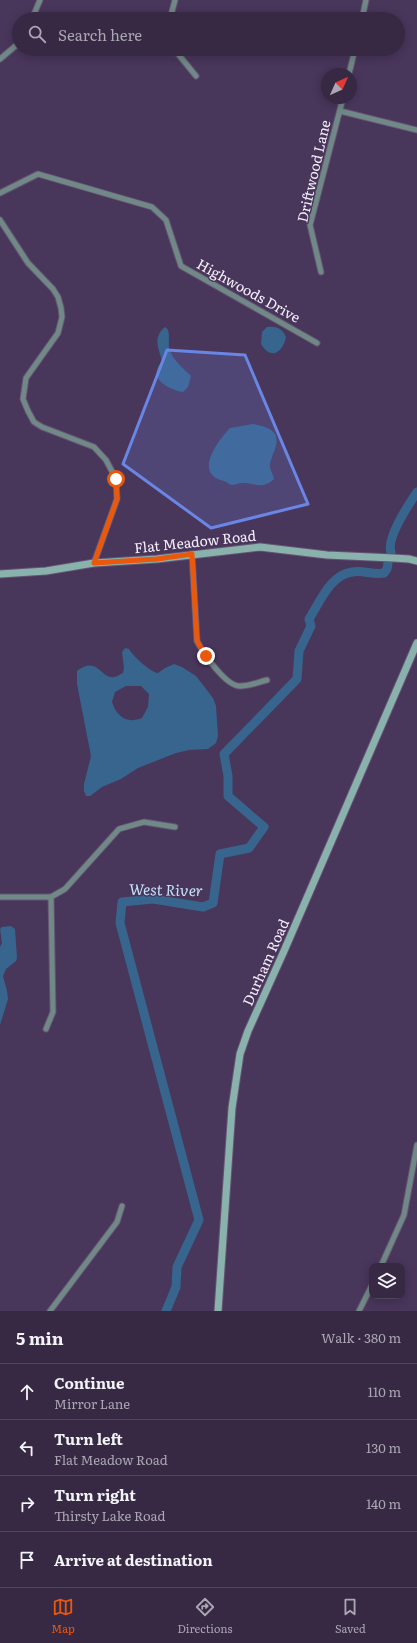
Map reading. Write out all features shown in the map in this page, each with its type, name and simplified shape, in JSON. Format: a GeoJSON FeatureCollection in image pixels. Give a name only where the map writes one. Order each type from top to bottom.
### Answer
{"type":"FeatureCollection","features":[{"type":"Feature","properties":{"kind":"main road","name":"Flat Meadow Road"},"geometry":{"type":"LineString","coordinates":[[0,574],[46,571],[94,563],[157,559],[260,546],[327,555],[409,559],[417,561]]}},
{"type":"Feature","properties":{"kind":"main road","name":"Durham Road"},"geometry":{"type":"LineString","coordinates":[[218,1311],[232,1108],[240,1054],[248,1031],[417,643]]}},
{"type":"Feature","properties":{"kind":"street"},"geometry":{"type":"LineString","coordinates":[[35,12],[40,0]]}},
{"type":"Feature","properties":{"kind":"street"},"geometry":{"type":"LineString","coordinates":[[172,12],[175,0]]}},
{"type":"Feature","properties":{"kind":"street"},"geometry":{"type":"LineString","coordinates":[[363,12],[366,0]]}},
{"type":"Feature","properties":{"kind":"street"},"geometry":{"type":"LineString","coordinates":[[0,59],[12,48]]}},
{"type":"Feature","properties":{"kind":"street"},"geometry":{"type":"LineString","coordinates":[[180,56],[196,76]]}},
{"type":"Feature","properties":{"kind":"street"},"geometry":{"type":"LineString","coordinates":[[350,68],[353,56]]}},
{"type":"Feature","properties":{"kind":"street","name":"Driftwood Lane"},"geometry":{"type":"LineString","coordinates":[[320,272],[310,225],[342,104]]}},
{"type":"Feature","properties":{"kind":"street"},"geometry":{"type":"LineString","coordinates":[[340,111],[417,130]]}},
{"type":"Feature","properties":{"kind":"street","name":"Highwoods Drive"},"geometry":{"type":"LineString","coordinates":[[0,193],[38,174],[152,206],[166,220],[181,266],[317,343]]}},
{"type":"Feature","properties":{"kind":"street"},"geometry":{"type":"LineString","coordinates":[[0,220],[28,263],[53,289],[58,297],[61,308],[62,317],[58,333],[26,378],[23,399],[28,411],[34,422],[42,427],[94,447],[106,460],[116,479],[117,499],[94,563]]}},
{"type":"Feature","properties":{"kind":"street"},"geometry":{"type":"LineString","coordinates":[[192,554],[197,641],[200,648],[220,673],[233,685],[245,686],[267,680]]}},
{"type":"Feature","properties":{"kind":"street"},"geometry":{"type":"LineString","coordinates":[[0,897],[51,897],[64,889],[119,829],[144,822],[175,827]]}},
{"type":"Feature","properties":{"kind":"street"},"geometry":{"type":"LineString","coordinates":[[46,1028],[53,1012],[51,897]]}},
{"type":"Feature","properties":{"kind":"street"},"geometry":{"type":"LineString","coordinates":[[382,1263],[404,1215],[417,1145]]}},
{"type":"Feature","properties":{"kind":"street"},"geometry":{"type":"LineString","coordinates":[[50,1311],[117,1222],[122,1206]]}},
{"type":"Feature","properties":{"kind":"street"},"geometry":{"type":"LineString","coordinates":[[359,1311],[369,1291]]}},
{"type":"Feature","properties":{"kind":"highlighted area"},"geometry":{"type":"Polygon","coordinates":[[[167,350],[245,355],[308,504],[211,528],[123,464],[167,350]]]}},
{"type":"Feature","properties":{"kind":"water"},"geometry":{"type":"Polygon","coordinates":[[[165,327],[169,334],[169,348],[171,354],[191,376],[188,387],[183,392],[165,385],[158,378],[158,368],[162,361],[158,347],[158,339],[161,331],[165,327]]]}},
{"type":"Feature","properties":{"kind":"water"},"geometry":{"type":"Polygon","coordinates":[[[267,327],[278,328],[286,337],[282,347],[273,353],[265,349],[261,344],[262,332],[267,327]]]}},
{"type":"Feature","properties":{"kind":"water"},"geometry":{"type":"Polygon","coordinates":[[[253,424],[269,428],[275,434],[276,443],[270,466],[274,479],[265,485],[241,483],[230,485],[215,477],[210,472],[209,465],[210,457],[219,441],[230,428],[253,424]]]}},
{"type":"Feature","properties":{"kind":"water"},"geometry":{"type":"Polygon","coordinates":[[[125,648],[129,649],[142,663],[158,673],[174,664],[196,676],[213,698],[216,706],[218,736],[216,743],[208,749],[189,750],[176,753],[138,768],[121,779],[102,787],[90,796],[86,796],[84,784],[91,756],[77,684],[77,671],[84,667],[90,666],[95,667],[110,677],[116,677],[123,673],[124,668],[122,652],[125,648]],[[126,686],[115,692],[112,702],[114,707],[123,718],[127,720],[137,720],[142,718],[148,707],[149,694],[141,686],[126,686]]]}},
{"type":"Feature","properties":{"kind":"water"},"geometry":{"type":"Polygon","coordinates":[[[11,926],[15,929],[17,958],[16,961],[6,969],[3,976],[8,999],[0,1025],[0,947],[2,943],[0,929],[2,927],[11,926]]]}},
{"type":"Feature","properties":{"kind":"waterway","name":"West River"},"geometry":{"type":"LineString","coordinates":[[391,552],[390,546],[395,530],[417,492]]}},
{"type":"Feature","properties":{"kind":"waterway","name":"West River"},"geometry":{"type":"LineString","coordinates":[[166,1311],[176,1287],[177,1267],[199,1220],[120,923],[122,902],[153,899],[203,907],[213,903],[220,854],[249,848],[264,827],[228,796],[228,776],[224,754],[297,679],[299,651],[311,626],[309,619],[326,590],[344,574],[352,572],[384,573],[387,569],[388,563]]}},
{"type":"Feature","properties":{"kind":"route"},"geometry":{"type":"LineString","coordinates":[[116,479],[117,499],[94,563],[157,559],[192,554],[197,641],[206,656]]}}]}
